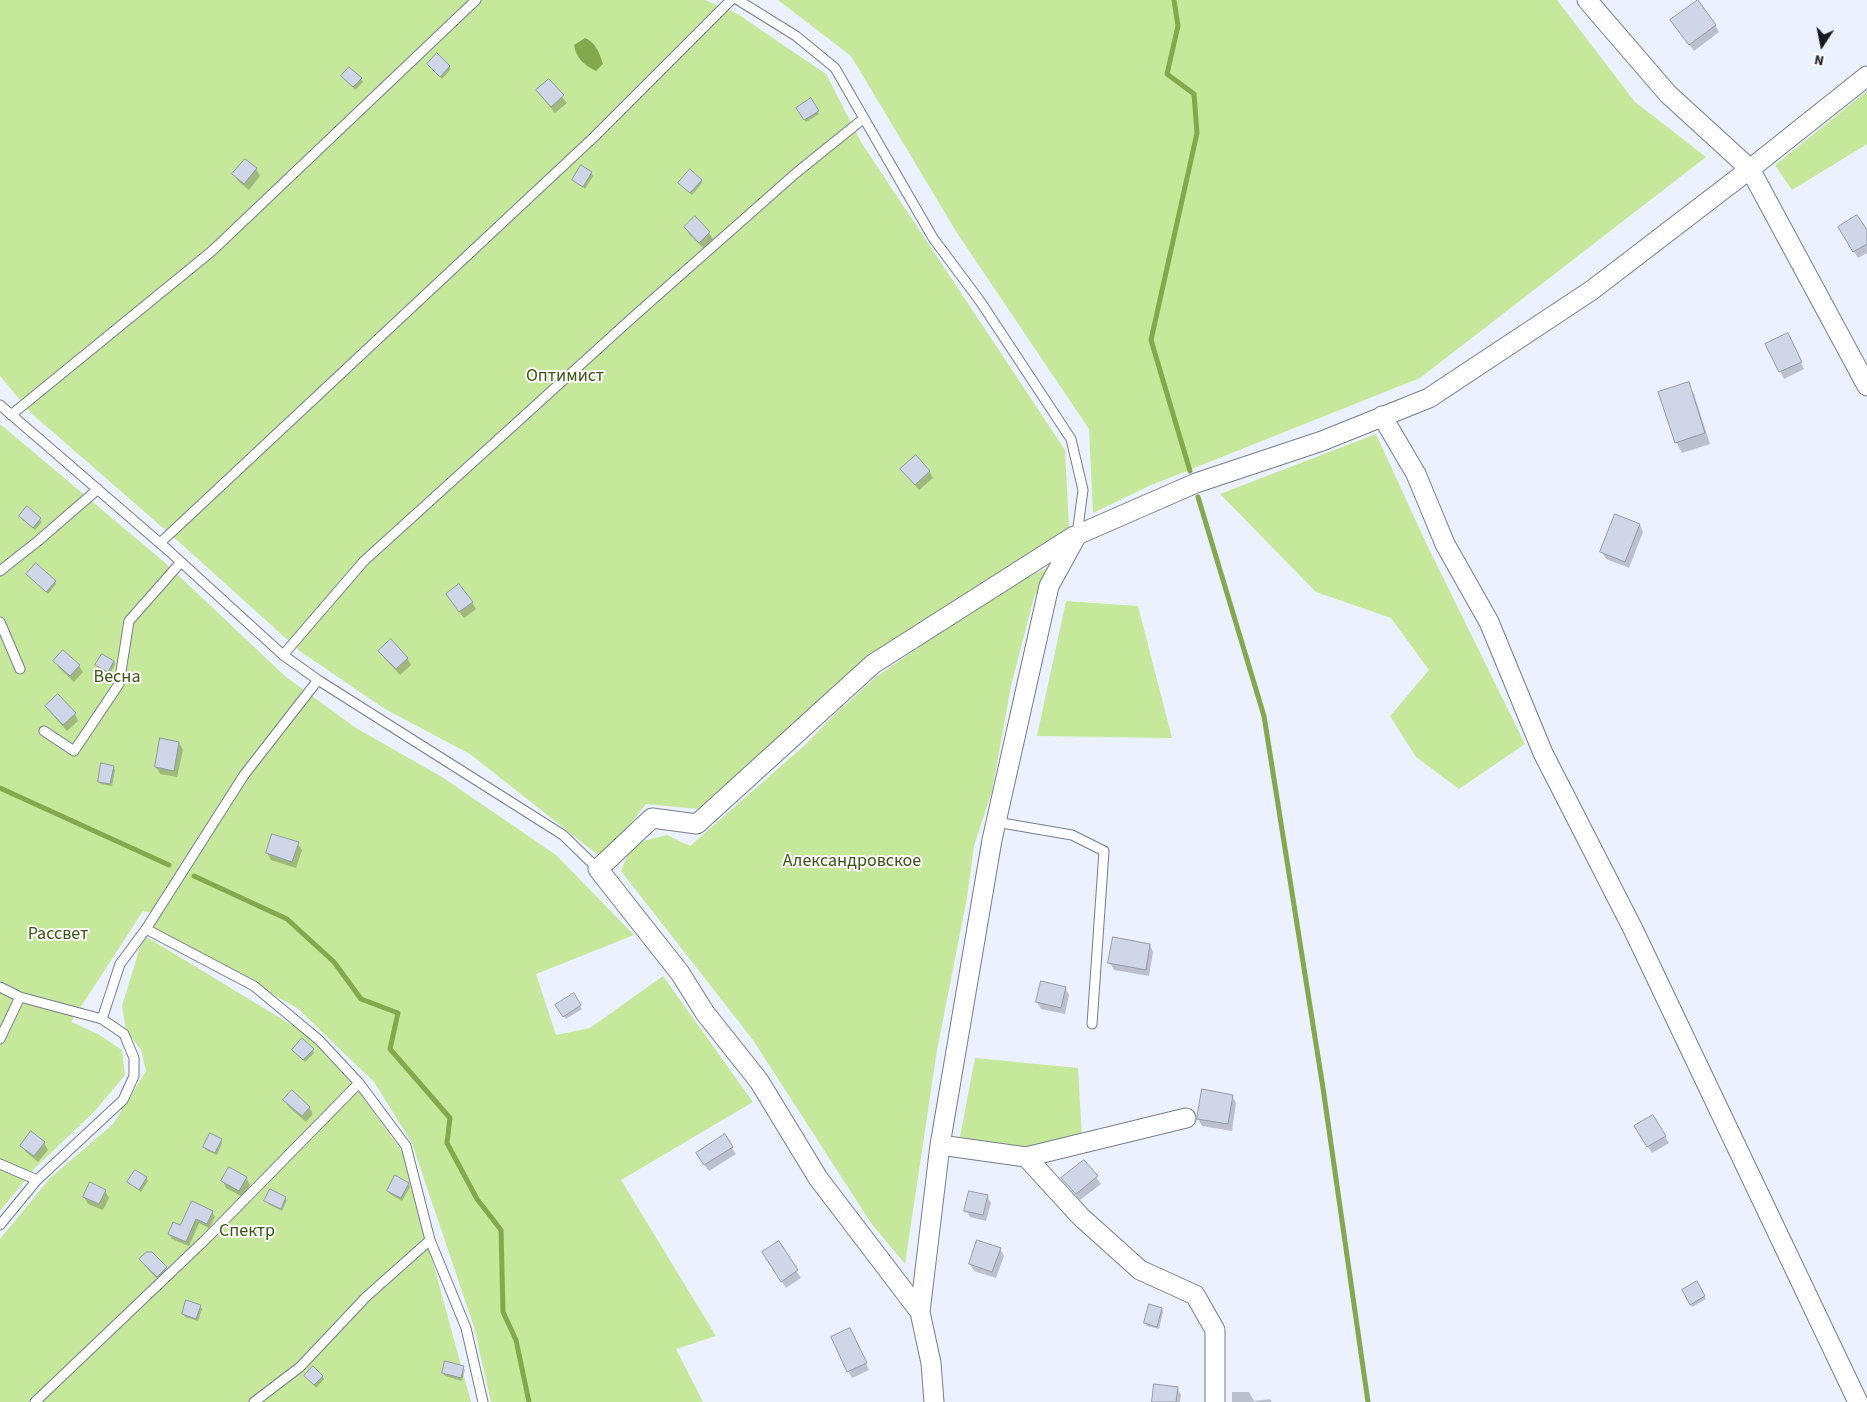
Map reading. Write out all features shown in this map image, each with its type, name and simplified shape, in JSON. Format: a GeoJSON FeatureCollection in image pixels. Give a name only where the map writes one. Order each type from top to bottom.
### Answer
{"type":"FeatureCollection","features":[{"type":"Feature","properties":{"kind":"street"},"geometry":{"type":"LineString","coordinates":[[1587,0],[1668,94],[1750,169],[1867,386]]}},
{"type":"Feature","properties":{"kind":"street"},"geometry":{"type":"LineString","coordinates":[[920,1312],[818,1178],[759,1081],[705,1013],[680,973],[598,869],[652,818],[697,824],[873,664],[1076,535],[1196,483],[1322,441],[1429,398],[1592,290],[1750,169],[1867,76]]}},
{"type":"Feature","properties":{"kind":"street"},"geometry":{"type":"LineString","coordinates":[[1382,416],[1416,474],[1445,544],[1489,622],[1543,752],[1637,938],[1858,1402]]}},
{"type":"Feature","properties":{"kind":"street"},"geometry":{"type":"LineString","coordinates":[[934,1402],[931,1364],[920,1312],[940,1145],[996,822],[1049,586],[1076,535]]}},
{"type":"Feature","properties":{"kind":"street"},"geometry":{"type":"LineString","coordinates":[[940,1145],[1026,1157],[1186,1118]]}},
{"type":"Feature","properties":{"kind":"street"},"geometry":{"type":"LineString","coordinates":[[1026,1157],[1081,1217],[1140,1270],[1195,1295],[1215,1330],[1215,1402]]}},
{"type":"Feature","properties":{"kind":"lane"},"geometry":{"type":"LineString","coordinates":[[11,415],[212,251],[476,0]]}},
{"type":"Feature","properties":{"kind":"lane"},"geometry":{"type":"LineString","coordinates":[[160,543],[594,136],[731,0]]}},
{"type":"Feature","properties":{"kind":"lane"},"geometry":{"type":"LineString","coordinates":[[738,0],[796,36],[836,68],[933,238],[980,301],[1071,439],[1083,490],[1076,535]]}},
{"type":"Feature","properties":{"kind":"lane"},"geometry":{"type":"LineString","coordinates":[[283,655],[364,560],[796,173],[864,119]]}},
{"type":"Feature","properties":{"kind":"lane"},"geometry":{"type":"LineString","coordinates":[[0,405],[160,543],[283,655],[318,680],[564,835],[598,869]]}},
{"type":"Feature","properties":{"kind":"lane"},"geometry":{"type":"LineString","coordinates":[[0,571],[98,490]]}},
{"type":"Feature","properties":{"kind":"lane"},"geometry":{"type":"LineString","coordinates":[[44,731],[74,751],[119,684],[129,621],[181,562]]}},
{"type":"Feature","properties":{"kind":"lane"},"geometry":{"type":"LineString","coordinates":[[0,622],[20,668]]}},
{"type":"Feature","properties":{"kind":"lane"},"geometry":{"type":"LineString","coordinates":[[102,1019],[120,964],[146,929],[244,775],[318,680]]}},
{"type":"Feature","properties":{"kind":"lane"},"geometry":{"type":"LineString","coordinates":[[996,822],[1072,835],[1104,852],[1092,1024]]}},
{"type":"Feature","properties":{"kind":"lane"},"geometry":{"type":"LineString","coordinates":[[146,929],[254,986],[318,1040],[358,1083],[406,1146],[430,1240],[466,1328],[483,1402]]}},
{"type":"Feature","properties":{"kind":"lane"},"geometry":{"type":"LineString","coordinates":[[0,987],[20,997],[102,1019],[124,1034],[134,1058],[134,1076],[123,1100],[37,1180],[0,1225]]}},
{"type":"Feature","properties":{"kind":"lane"},"geometry":{"type":"LineString","coordinates":[[0,1038],[20,997]]}},
{"type":"Feature","properties":{"kind":"lane"},"geometry":{"type":"LineString","coordinates":[[35,1402],[206,1239],[358,1083]]}},
{"type":"Feature","properties":{"kind":"lane"},"geometry":{"type":"LineString","coordinates":[[0,1164],[37,1180]]}},
{"type":"Feature","properties":{"kind":"lane"},"geometry":{"type":"LineString","coordinates":[[254,1402],[300,1367],[366,1296],[430,1240]]}},
{"type":"Feature","properties":{"kind":"green space","name":"Оптимист"},"geometry":{"type":"Polygon","coordinates":[[[0,0],[705,0],[736,13],[826,74],[861,142],[1065,450],[1069,527],[871,655],[698,809],[646,804],[603,859],[470,754],[385,709],[301,652],[178,541],[31,413],[0,376],[0,0]]]}},
{"type":"Feature","properties":{"kind":"green space"},"geometry":{"type":"Polygon","coordinates":[[[778,0],[1557,0],[1635,102],[1706,157],[1420,378],[1149,486],[1093,513],[1089,429],[957,233],[851,56],[778,0]]]}},
{"type":"Feature","properties":{"kind":"green space"},"geometry":{"type":"Polygon","coordinates":[[[1867,91],[1867,144],[1792,190],[1775,165],[1867,91]]]}},
{"type":"Feature","properties":{"kind":"green space"},"geometry":{"type":"Polygon","coordinates":[[[0,424],[163,561],[286,677],[356,728],[442,777],[556,855],[634,935],[536,974],[556,1035],[590,1028],[663,976],[753,1102],[621,1180],[716,1336],[676,1349],[703,1402],[491,1402],[474,1327],[412,1143],[374,1082],[297,1008],[153,927],[158,914],[143,911],[71,1022],[98,1034],[122,1050],[125,1075],[94,1112],[35,1168],[0,1211],[0,424]]]}},
{"type":"Feature","properties":{"kind":"green space"},"geometry":{"type":"Polygon","coordinates":[[[1376,434],[1427,545],[1525,744],[1459,789],[1416,757],[1390,716],[1429,670],[1391,618],[1316,592],[1220,494],[1376,434]]]}},
{"type":"Feature","properties":{"kind":"green space","name":"Александровское"},"geometry":{"type":"Polygon","coordinates":[[[1051,566],[1034,597],[1011,686],[992,791],[974,846],[967,898],[937,1050],[905,1264],[871,1223],[753,1040],[621,871],[632,844],[667,835],[690,846],[805,745],[831,718],[876,677],[1003,589],[1051,566]]]}},
{"type":"Feature","properties":{"kind":"green space"},"geometry":{"type":"Polygon","coordinates":[[[1066,601],[1138,606],[1172,738],[1037,736],[1066,601]]]}},
{"type":"Feature","properties":{"kind":"green space","name":"Спектр"},"geometry":{"type":"Polygon","coordinates":[[[145,936],[305,1033],[357,1089],[403,1153],[471,1402],[0,1402],[0,1239],[50,1178],[113,1124],[146,1071],[141,1050],[126,1031],[122,1006],[145,936]]]}},
{"type":"Feature","properties":{"kind":"green space"},"geometry":{"type":"Polygon","coordinates":[[[975,1058],[1078,1068],[1082,1137],[1035,1149],[960,1137],[975,1058]]]}},
{"type":"Feature","properties":{"kind":"shaded area"},"geometry":{"type":"Polygon","coordinates":[[[585,38],[594,45],[603,64],[596,71],[581,61],[575,50],[574,45],[585,38]]]}},
{"type":"Feature","properties":{"kind":"building"},"geometry":{"type":"Polygon","coordinates":[[[1698,0],[1716,25],[1689,45],[1670,20],[1698,0]]]}},
{"type":"Feature","properties":{"kind":"building"},"geometry":{"type":"Polygon","coordinates":[[[437,53],[450,66],[440,77],[427,64],[437,53]]]}},
{"type":"Feature","properties":{"kind":"building"},"geometry":{"type":"Polygon","coordinates":[[[349,67],[362,78],[353,87],[341,76],[349,67]]]}},
{"type":"Feature","properties":{"kind":"building"},"geometry":{"type":"Polygon","coordinates":[[[549,79],[564,95],[551,107],[536,90],[549,79]]]}},
{"type":"Feature","properties":{"kind":"building"},"geometry":{"type":"Polygon","coordinates":[[[811,98],[819,111],[804,120],[796,108],[811,98]]]}},
{"type":"Feature","properties":{"kind":"building"},"geometry":{"type":"Polygon","coordinates":[[[245,159],[257,168],[244,184],[232,174],[245,159]]]}},
{"type":"Feature","properties":{"kind":"building"},"geometry":{"type":"Polygon","coordinates":[[[581,165],[592,172],[583,187],[572,180],[581,165]]]}},
{"type":"Feature","properties":{"kind":"building"},"geometry":{"type":"Polygon","coordinates":[[[690,169],[702,180],[690,193],[678,183],[690,169]]]}},
{"type":"Feature","properties":{"kind":"building"},"geometry":{"type":"Polygon","coordinates":[[[1857,215],[1867,230],[1867,244],[1853,252],[1838,227],[1857,215]]]}},
{"type":"Feature","properties":{"kind":"building"},"geometry":{"type":"Polygon","coordinates":[[[695,216],[710,232],[699,243],[684,227],[695,216]]]}},
{"type":"Feature","properties":{"kind":"building"},"geometry":{"type":"Polygon","coordinates":[[[1788,333],[1802,362],[1779,372],[1765,344],[1788,333]]]}},
{"type":"Feature","properties":{"kind":"building"},"geometry":{"type":"Polygon","coordinates":[[[1689,382],[1705,433],[1675,443],[1658,392],[1689,382]]]}},
{"type":"Feature","properties":{"kind":"building"},"geometry":{"type":"Polygon","coordinates":[[[916,455],[930,471],[915,485],[900,469],[916,455]]]}},
{"type":"Feature","properties":{"kind":"building"},"geometry":{"type":"Polygon","coordinates":[[[27,506],[41,518],[33,528],[19,516],[27,506]]]}},
{"type":"Feature","properties":{"kind":"building"},"geometry":{"type":"Polygon","coordinates":[[[1615,514],[1640,524],[1625,562],[1600,552],[1615,514]]]}},
{"type":"Feature","properties":{"kind":"building"},"geometry":{"type":"Polygon","coordinates":[[[36,563],[56,581],[46,592],[26,574],[36,563]]]}},
{"type":"Feature","properties":{"kind":"building"},"geometry":{"type":"Polygon","coordinates":[[[459,584],[473,602],[459,612],[446,594],[459,584]]]}},
{"type":"Feature","properties":{"kind":"building"},"geometry":{"type":"Polygon","coordinates":[[[391,639],[408,658],[396,669],[378,651],[391,639]]]}},
{"type":"Feature","properties":{"kind":"building"},"geometry":{"type":"Polygon","coordinates":[[[63,650],[80,665],[70,676],[53,661],[63,650]]]}},
{"type":"Feature","properties":{"kind":"building"},"geometry":{"type":"Polygon","coordinates":[[[102,654],[114,661],[108,672],[95,665],[102,654]]]}},
{"type":"Feature","properties":{"kind":"building"},"geometry":{"type":"Polygon","coordinates":[[[58,694],[76,713],[63,725],[45,706],[58,694]]]}},
{"type":"Feature","properties":{"kind":"building"},"geometry":{"type":"Polygon","coordinates":[[[160,738],[179,742],[174,771],[155,767],[160,738]]]}},
{"type":"Feature","properties":{"kind":"building"},"geometry":{"type":"Polygon","coordinates":[[[101,763],[114,766],[110,784],[98,782],[101,763]]]}},
{"type":"Feature","properties":{"kind":"building"},"geometry":{"type":"Polygon","coordinates":[[[272,834],[299,842],[292,862],[266,853],[272,834]]]}},
{"type":"Feature","properties":{"kind":"building"},"geometry":{"type":"Polygon","coordinates":[[[1113,937],[1150,944],[1146,970],[1108,963],[1113,937]]]}},
{"type":"Feature","properties":{"kind":"building"},"geometry":{"type":"Polygon","coordinates":[[[1041,981],[1066,987],[1061,1008],[1036,1002],[1041,981]]]}},
{"type":"Feature","properties":{"kind":"building"},"geometry":{"type":"Polygon","coordinates":[[[574,993],[581,1005],[563,1017],[555,1005],[574,993]]]}},
{"type":"Feature","properties":{"kind":"building"},"geometry":{"type":"Polygon","coordinates":[[[302,1038],[314,1049],[303,1060],[292,1050],[302,1038]]]}},
{"type":"Feature","properties":{"kind":"building"},"geometry":{"type":"Polygon","coordinates":[[[1202,1089],[1233,1095],[1228,1124],[1197,1119],[1202,1089]]]}},
{"type":"Feature","properties":{"kind":"building"},"geometry":{"type":"Polygon","coordinates":[[[292,1090],[310,1107],[302,1116],[283,1100],[292,1090]]]}},
{"type":"Feature","properties":{"kind":"building"},"geometry":{"type":"Polygon","coordinates":[[[1653,1115],[1666,1136],[1647,1147],[1634,1126],[1653,1115]]]}},
{"type":"Feature","properties":{"kind":"building"},"geometry":{"type":"Polygon","coordinates":[[[31,1131],[45,1142],[34,1156],[20,1146],[31,1131]]]}},
{"type":"Feature","properties":{"kind":"building"},"geometry":{"type":"Polygon","coordinates":[[[210,1133],[222,1139],[215,1153],[203,1147],[210,1133]]]}},
{"type":"Feature","properties":{"kind":"building"},"geometry":{"type":"Polygon","coordinates":[[[725,1134],[733,1147],[704,1165],[696,1153],[725,1134]]]}},
{"type":"Feature","properties":{"kind":"building"},"geometry":{"type":"Polygon","coordinates":[[[1084,1160],[1098,1176],[1076,1194],[1061,1178],[1084,1160]]]}},
{"type":"Feature","properties":{"kind":"building"},"geometry":{"type":"Polygon","coordinates":[[[229,1167],[247,1177],[239,1191],[221,1181],[229,1167]]]}},
{"type":"Feature","properties":{"kind":"building"},"geometry":{"type":"Polygon","coordinates":[[[135,1170],[147,1177],[139,1190],[127,1182],[135,1170]]]}},
{"type":"Feature","properties":{"kind":"building"},"geometry":{"type":"Polygon","coordinates":[[[395,1175],[409,1183],[401,1198],[387,1191],[395,1175]]]}},
{"type":"Feature","properties":{"kind":"building"},"geometry":{"type":"Polygon","coordinates":[[[90,1182],[106,1190],[99,1204],[83,1197],[90,1182]]]}},
{"type":"Feature","properties":{"kind":"building"},"geometry":{"type":"Polygon","coordinates":[[[270,1189],[286,1197],[281,1209],[264,1201],[270,1189]]]}},
{"type":"Feature","properties":{"kind":"building"},"geometry":{"type":"Polygon","coordinates":[[[969,1191],[988,1195],[983,1215],[964,1211],[969,1191]]]}},
{"type":"Feature","properties":{"kind":"building"},"geometry":{"type":"Polygon","coordinates":[[[192,1201],[213,1211],[207,1224],[196,1219],[186,1242],[168,1234],[173,1222],[180,1225],[192,1201]]]}},
{"type":"Feature","properties":{"kind":"building"},"geometry":{"type":"Polygon","coordinates":[[[977,1240],[1001,1248],[992,1272],[969,1264],[977,1240]]]}},
{"type":"Feature","properties":{"kind":"building"},"geometry":{"type":"Polygon","coordinates":[[[779,1241],[798,1270],[781,1282],[762,1252],[779,1241]]]}},
{"type":"Feature","properties":{"kind":"building"},"geometry":{"type":"Polygon","coordinates":[[[147,1252],[152,1252],[167,1267],[157,1277],[139,1259],[147,1252]]]}},
{"type":"Feature","properties":{"kind":"building"},"geometry":{"type":"Polygon","coordinates":[[[1697,1281],[1705,1296],[1690,1305],[1682,1290],[1697,1281]]]}},
{"type":"Feature","properties":{"kind":"building"},"geometry":{"type":"Polygon","coordinates":[[[186,1300],[201,1305],[196,1319],[182,1314],[186,1300]]]}},
{"type":"Feature","properties":{"kind":"building"},"geometry":{"type":"Polygon","coordinates":[[[1149,1304],[1162,1308],[1157,1327],[1144,1323],[1149,1304]]]}},
{"type":"Feature","properties":{"kind":"building"},"geometry":{"type":"Polygon","coordinates":[[[850,1328],[867,1363],[847,1372],[831,1337],[850,1328]]]}},
{"type":"Feature","properties":{"kind":"building"},"geometry":{"type":"Polygon","coordinates":[[[445,1361],[464,1366],[461,1378],[442,1373],[445,1361]]]}},
{"type":"Feature","properties":{"kind":"building"},"geometry":{"type":"Polygon","coordinates":[[[313,1366],[323,1376],[314,1385],[304,1376],[313,1366]]]}},
{"type":"Feature","properties":{"kind":"building"},"geometry":{"type":"Polygon","coordinates":[[[1154,1384],[1178,1387],[1176,1402],[1152,1402],[1154,1384]]]}},
{"type":"Feature","properties":{"kind":"waterway"},"geometry":{"type":"LineString","coordinates":[[1174,0],[1178,26],[1167,74],[1194,94],[1197,133],[1151,340],[1190,471]]}},
{"type":"Feature","properties":{"kind":"waterway"},"geometry":{"type":"LineString","coordinates":[[1198,497],[1264,716],[1323,1088],[1368,1402]]}},
{"type":"Feature","properties":{"kind":"waterway"},"geometry":{"type":"LineString","coordinates":[[0,788],[169,865]]}},
{"type":"Feature","properties":{"kind":"waterway"},"geometry":{"type":"LineString","coordinates":[[194,876],[287,919],[334,962],[361,999],[398,1013],[390,1049],[450,1118],[447,1143],[477,1199],[501,1230],[503,1312],[516,1340],[529,1402]]}},
{"type":"Feature","properties":{"kind":"park label","name":"Весна"},"geometry":{"type":"Point","coordinates":[117,678]}},
{"type":"Feature","properties":{"kind":"park label","name":"Рассвет"},"geometry":{"type":"Point","coordinates":[58,935]}}]}
